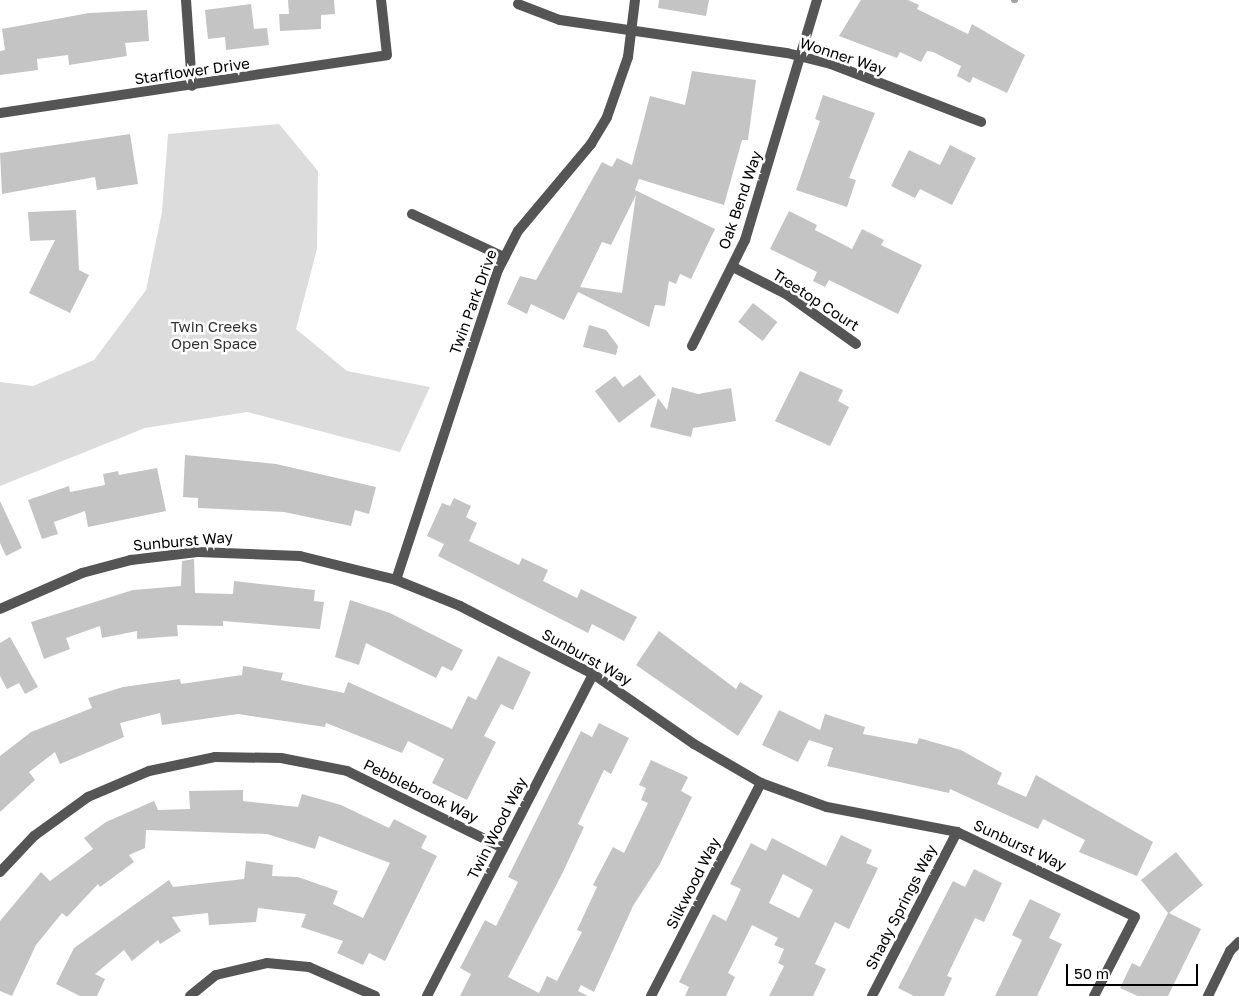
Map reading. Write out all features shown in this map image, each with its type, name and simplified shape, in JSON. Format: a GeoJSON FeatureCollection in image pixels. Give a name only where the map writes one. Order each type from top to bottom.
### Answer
{"type":"FeatureCollection","features":[{"type":"Feature","properties":{"kind":"street"},"geometry":{"type":"LineString","coordinates":[[186,0],[192,86]]}},
{"type":"Feature","properties":{"kind":"street","name":"Starflower Drive"},"geometry":{"type":"LineString","coordinates":[[0,113],[192,86],[387,55],[381,0]]}},
{"type":"Feature","properties":{"kind":"street","name":"Twin Park Drive"},"geometry":{"type":"LineString","coordinates":[[396,580],[504,257],[530,215],[591,144],[608,117],[620,88],[632,31],[635,0]]}},
{"type":"Feature","properties":{"kind":"street","name":"Oak Bend Way"},"geometry":{"type":"LineString","coordinates":[[692,346],[733,267],[756,207],[817,0]]}},
{"type":"Feature","properties":{"kind":"street","name":"Wonner Way"},"geometry":{"type":"LineString","coordinates":[[518,4],[560,20],[801,57],[981,122]]}},
{"type":"Feature","properties":{"kind":"street"},"geometry":{"type":"LineString","coordinates":[[412,214],[504,257]]}},
{"type":"Feature","properties":{"kind":"street","name":"Treetop Court"},"geometry":{"type":"LineString","coordinates":[[733,267],[786,294],[856,344]]}},
{"type":"Feature","properties":{"kind":"street","name":"Sunburst Way"},"geometry":{"type":"LineString","coordinates":[[0,609],[82,573],[131,560],[198,552],[300,556],[396,580],[460,606],[593,674],[702,748],[761,783],[826,807],[957,832],[1135,917],[1094,996]]}},
{"type":"Feature","properties":{"kind":"street","name":"Twin Wood Way"},"geometry":{"type":"LineString","coordinates":[[427,996],[593,674]]}},
{"type":"Feature","properties":{"kind":"street","name":"Pebblebrook Way"},"geometry":{"type":"LineString","coordinates":[[0,872],[34,836],[88,797],[149,771],[223,756],[282,758],[347,772],[503,848]]}},
{"type":"Feature","properties":{"kind":"street","name":"Silkwood Way"},"geometry":{"type":"LineString","coordinates":[[651,996],[761,783]]}},
{"type":"Feature","properties":{"kind":"street","name":"Shady Springs Way"},"geometry":{"type":"LineString","coordinates":[[872,996],[957,832]]}},
{"type":"Feature","properties":{"kind":"street"},"geometry":{"type":"LineString","coordinates":[[1208,996],[1230,951],[1239,942]]}},
{"type":"Feature","properties":{"kind":"street"},"geometry":{"type":"LineString","coordinates":[[190,996],[222,972],[267,963],[309,967],[375,996]]}},
{"type":"Feature","properties":{"kind":"green space","name":"Twin Creeks Open Space"},"geometry":{"type":"Polygon","coordinates":[[[279,124],[318,171],[317,249],[296,329],[347,371],[430,387],[400,452],[247,412],[145,428],[0,486],[0,382],[33,386],[94,360],[146,290],[162,212],[168,134],[279,124]]]}},
{"type":"Feature","properties":{"kind":"building"},"geometry":{"type":"Polygon","coordinates":[[[288,0],[334,0],[335,14],[321,15],[321,29],[280,31],[279,14],[289,14],[288,0]]]}},
{"type":"Feature","properties":{"kind":"building"},"geometry":{"type":"Polygon","coordinates":[[[659,0],[709,0],[706,16],[658,8],[659,0]]]}},
{"type":"Feature","properties":{"kind":"building"},"geometry":{"type":"Polygon","coordinates":[[[861,0],[908,0],[919,5],[917,9],[968,34],[972,24],[1025,55],[1007,93],[973,77],[970,83],[957,76],[961,66],[933,52],[927,51],[921,62],[900,52],[897,58],[839,36],[861,0]]]}},
{"type":"Feature","properties":{"kind":"building"},"geometry":{"type":"Polygon","coordinates":[[[251,4],[254,29],[267,28],[269,45],[226,50],[225,37],[208,39],[205,10],[251,4]]]}},
{"type":"Feature","properties":{"kind":"building"},"geometry":{"type":"Polygon","coordinates":[[[147,10],[149,41],[125,43],[127,56],[69,65],[68,55],[37,59],[38,70],[0,75],[0,51],[5,50],[2,29],[89,13],[147,10]]]}},
{"type":"Feature","properties":{"kind":"building"},"geometry":{"type":"Polygon","coordinates":[[[692,71],[756,80],[748,140],[742,140],[724,205],[639,179],[635,190],[715,229],[691,279],[680,274],[676,284],[669,281],[665,306],[655,305],[649,327],[578,292],[564,320],[531,304],[527,314],[507,304],[520,276],[536,280],[602,162],[612,167],[617,158],[632,165],[650,96],[685,105],[692,71]],[[636,195],[611,245],[602,242],[580,287],[622,293],[636,195]]]}},
{"type":"Feature","properties":{"kind":"building"},"geometry":{"type":"Polygon","coordinates":[[[823,95],[875,113],[849,178],[856,180],[847,207],[796,190],[820,121],[815,119],[823,95]]]}},
{"type":"Feature","properties":{"kind":"building"},"geometry":{"type":"Polygon","coordinates":[[[130,134],[138,184],[97,190],[95,177],[2,194],[0,153],[130,134]]]}},
{"type":"Feature","properties":{"kind":"building"},"geometry":{"type":"Polygon","coordinates":[[[950,145],[976,158],[952,205],[920,189],[915,198],[891,186],[909,150],[940,165],[950,145]]]}},
{"type":"Feature","properties":{"kind":"building"},"geometry":{"type":"Polygon","coordinates":[[[76,210],[79,270],[89,275],[70,313],[29,293],[55,240],[30,241],[28,212],[76,210]]]}},
{"type":"Feature","properties":{"kind":"building"},"geometry":{"type":"Polygon","coordinates":[[[789,211],[817,225],[815,230],[852,249],[862,229],[884,240],[881,245],[922,265],[898,314],[829,280],[825,287],[813,281],[817,272],[770,249],[789,211]]]}},
{"type":"Feature","properties":{"kind":"building"},"geometry":{"type":"Polygon","coordinates":[[[753,303],[777,322],[763,341],[738,322],[753,303]]]}},
{"type":"Feature","properties":{"kind":"building"},"geometry":{"type":"Polygon","coordinates":[[[589,325],[606,330],[618,346],[616,355],[583,347],[589,325]]]}},
{"type":"Feature","properties":{"kind":"building"},"geometry":{"type":"Polygon","coordinates":[[[800,371],[843,390],[838,401],[849,407],[830,446],[775,421],[800,371]]]}},
{"type":"Feature","properties":{"kind":"building"},"geometry":{"type":"Polygon","coordinates":[[[640,375],[656,395],[619,423],[595,391],[615,376],[623,387],[640,375]]]}},
{"type":"Feature","properties":{"kind":"building"},"geometry":{"type":"Polygon","coordinates":[[[672,387],[698,394],[731,388],[736,421],[693,428],[691,437],[650,427],[658,398],[667,410],[672,387]]]}},
{"type":"Feature","properties":{"kind":"building"},"geometry":{"type":"Polygon","coordinates":[[[185,455],[276,464],[376,487],[369,514],[355,510],[351,526],[284,512],[198,508],[198,498],[183,497],[185,455]]]}},
{"type":"Feature","properties":{"kind":"building"},"geometry":{"type":"Polygon","coordinates":[[[157,468],[166,511],[88,527],[85,511],[54,522],[58,534],[42,539],[28,500],[69,486],[70,492],[105,485],[103,474],[118,471],[119,475],[157,468]]]}},
{"type":"Feature","properties":{"kind":"building"},"geometry":{"type":"Polygon","coordinates":[[[454,498],[471,506],[466,517],[477,523],[469,541],[519,565],[522,558],[548,570],[543,581],[577,598],[581,589],[637,617],[624,641],[592,624],[588,633],[438,556],[444,544],[427,536],[442,503],[450,506],[454,498]]]}},
{"type":"Feature","properties":{"kind":"building"},"geometry":{"type":"Polygon","coordinates":[[[0,501],[22,548],[6,556],[0,543],[0,501]]]}},
{"type":"Feature","properties":{"kind":"building"},"geometry":{"type":"Polygon","coordinates":[[[194,559],[195,593],[233,594],[234,581],[315,590],[314,601],[324,602],[320,629],[223,621],[223,626],[177,625],[178,636],[137,639],[137,631],[102,638],[100,626],[66,638],[70,649],[44,659],[31,622],[133,590],[181,586],[182,561],[194,559]]]}},
{"type":"Feature","properties":{"kind":"building"},"geometry":{"type":"Polygon","coordinates":[[[350,600],[390,613],[463,650],[452,671],[442,666],[436,678],[366,643],[359,665],[335,657],[350,600]]]}},
{"type":"Feature","properties":{"kind":"building"},"geometry":{"type":"Polygon","coordinates":[[[659,631],[736,689],[740,682],[763,696],[738,736],[636,665],[659,631]]]}},
{"type":"Feature","properties":{"kind":"building"},"geometry":{"type":"Polygon","coordinates":[[[10,637],[38,687],[25,694],[19,683],[7,689],[0,676],[0,643],[10,637]]]}},
{"type":"Feature","properties":{"kind":"building"},"geometry":{"type":"Polygon","coordinates":[[[498,656],[531,672],[513,710],[501,704],[484,736],[496,742],[467,800],[432,783],[444,759],[408,741],[402,753],[326,723],[325,727],[238,714],[162,725],[160,713],[120,723],[124,737],[60,764],[55,752],[29,772],[35,780],[0,812],[0,756],[31,732],[92,708],[88,698],[123,687],[180,679],[181,684],[242,675],[243,666],[283,673],[281,680],[344,693],[348,682],[452,729],[468,696],[476,700],[498,656]]]}},
{"type":"Feature","properties":{"kind":"building"},"geometry":{"type":"Polygon","coordinates":[[[779,710],[820,730],[825,714],[865,727],[863,734],[917,744],[919,738],[961,750],[1002,773],[997,784],[1026,797],[1036,775],[1153,842],[1137,876],[1079,852],[1085,840],[1043,819],[1038,829],[950,789],[949,793],[827,766],[833,748],[809,740],[798,762],[762,745],[779,710]]]}},
{"type":"Feature","properties":{"kind":"building"},"geometry":{"type":"Polygon","coordinates":[[[599,723],[629,738],[611,774],[604,770],[578,824],[584,827],[562,874],[508,977],[539,993],[547,976],[557,981],[582,932],[577,930],[597,887],[593,885],[613,847],[624,853],[648,803],[641,800],[646,788],[639,785],[651,760],[688,777],[681,791],[692,797],[660,864],[633,906],[594,992],[581,985],[578,991],[588,996],[460,996],[471,974],[460,968],[485,920],[496,926],[518,882],[508,877],[581,731],[592,737],[599,723]]]}},
{"type":"Feature","properties":{"kind":"building"},"geometry":{"type":"Polygon","coordinates":[[[243,790],[243,801],[298,807],[302,794],[341,805],[389,828],[394,819],[427,836],[421,848],[437,856],[385,961],[369,953],[363,965],[337,953],[343,941],[301,927],[306,914],[258,908],[256,922],[209,925],[208,913],[172,917],[181,931],[160,944],[158,940],[132,961],[124,950],[95,974],[105,979],[97,996],[80,996],[56,984],[74,948],[169,880],[173,887],[244,879],[246,861],[273,865],[272,876],[298,877],[338,891],[333,904],[363,918],[390,863],[319,836],[315,849],[267,834],[146,830],[145,848],[129,855],[134,862],[100,887],[98,884],[67,917],[62,913],[36,945],[12,996],[0,991],[0,921],[41,872],[50,881],[93,849],[84,838],[106,822],[154,801],[158,810],[190,809],[189,791],[243,790]]]}},
{"type":"Feature","properties":{"kind":"building"},"geometry":{"type":"Polygon","coordinates":[[[841,835],[872,850],[866,863],[878,868],[849,929],[835,922],[815,964],[826,969],[813,996],[769,996],[784,966],[778,963],[784,949],[774,945],[778,938],[752,925],[728,973],[735,977],[726,996],[685,996],[689,987],[679,982],[713,914],[726,921],[741,889],[730,884],[751,843],[766,851],[772,838],[826,866],[841,835]],[[783,874],[769,903],[799,918],[813,890],[783,874]]]}},
{"type":"Feature","properties":{"kind":"building"},"geometry":{"type":"Polygon","coordinates":[[[1176,852],[1203,885],[1169,913],[1201,929],[1168,996],[1138,996],[1120,988],[1132,963],[1140,967],[1168,913],[1141,880],[1176,852]]]}},
{"type":"Feature","properties":{"kind":"building"},"geometry":{"type":"Polygon","coordinates":[[[974,869],[1002,883],[984,922],[975,918],[947,976],[952,978],[944,996],[914,996],[898,988],[953,881],[965,887],[974,869]]]}},
{"type":"Feature","properties":{"kind":"building"},"geometry":{"type":"Polygon","coordinates":[[[1030,899],[1061,914],[1049,938],[1062,944],[1037,996],[995,996],[1022,940],[1012,935],[1030,899]]]}}]}
